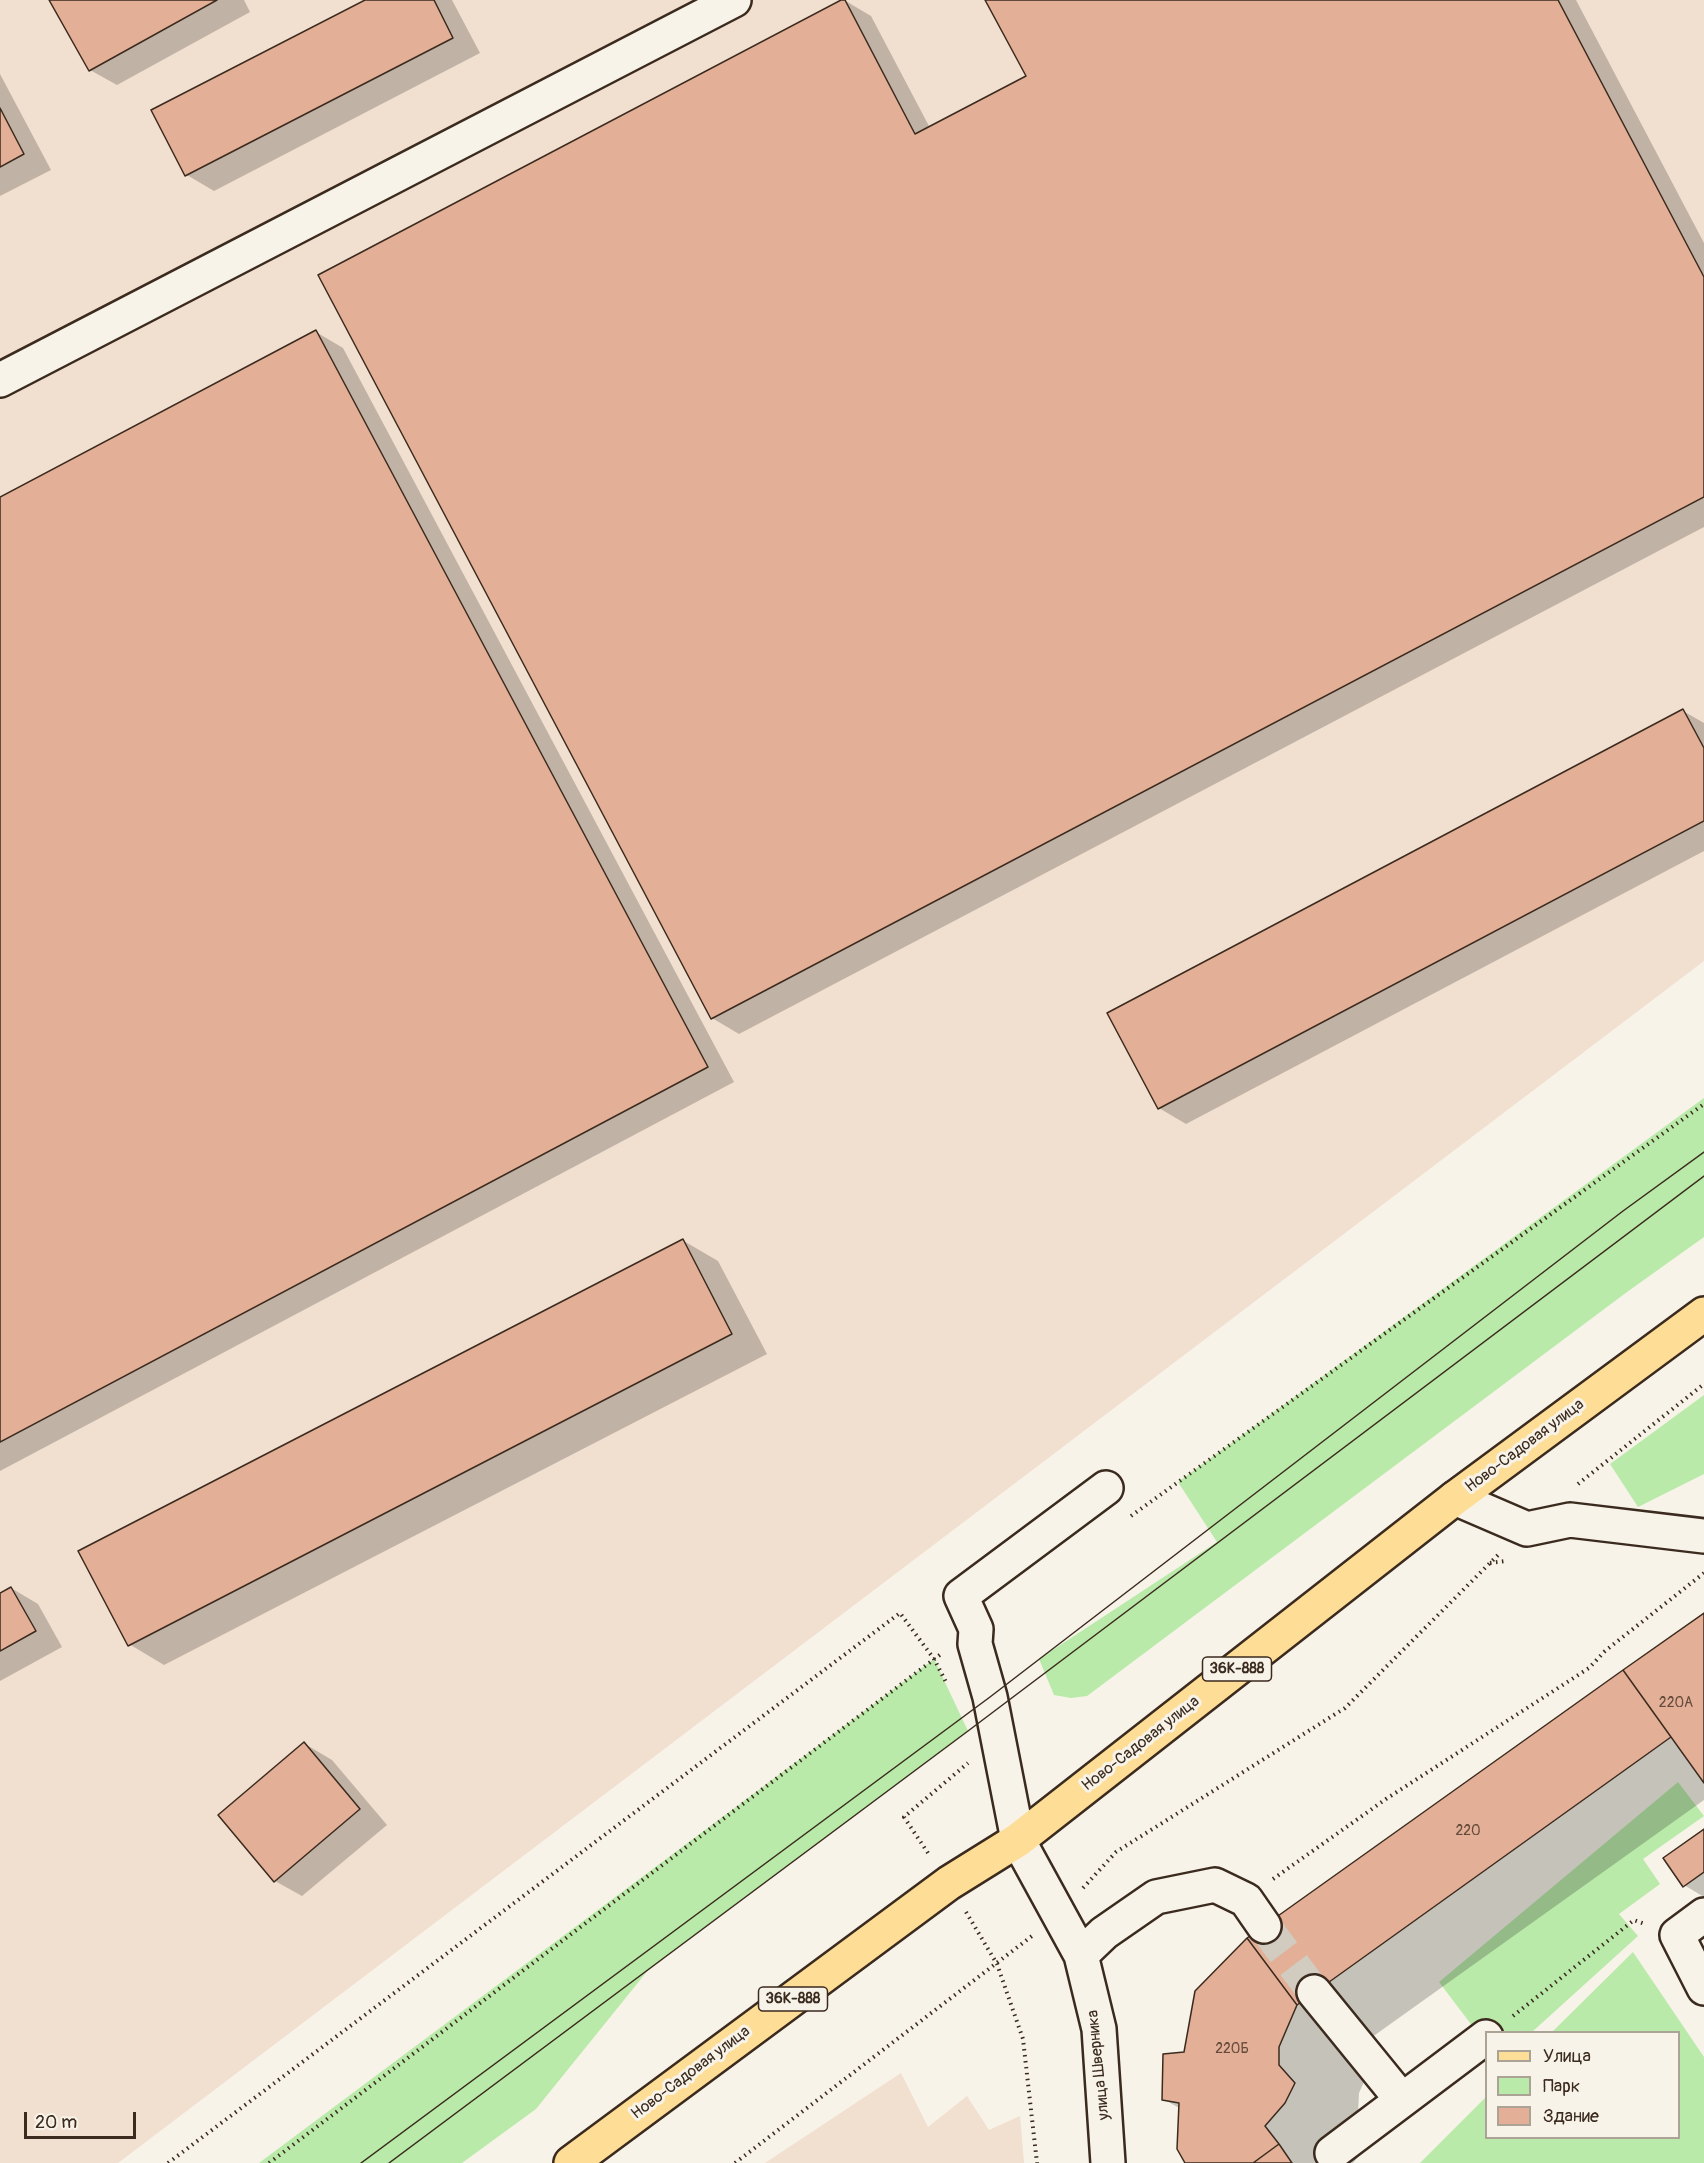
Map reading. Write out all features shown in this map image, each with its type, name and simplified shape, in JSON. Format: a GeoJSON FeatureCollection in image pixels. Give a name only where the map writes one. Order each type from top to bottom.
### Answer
{"type":"FeatureCollection","features":[{"type":"Feature","properties":{"kind":"main road","name":"Ново-Садовая улица"},"geometry":{"type":"LineString","coordinates":[[571,2163],[949,1883],[1018,1840],[1455,1498],[1704,1314]]}},
{"type":"Feature","properties":{"kind":"street"},"geometry":{"type":"LineString","coordinates":[[0,380],[734,0]]}},
{"type":"Feature","properties":{"kind":"street","name":"улица Шверника"},"geometry":{"type":"LineString","coordinates":[[1106,1488],[961,1596],[976,1629],[975,1644],[990,1697],[1018,1840],[1081,1955],[1099,2029],[1108,2163]]}},
{"type":"Feature","properties":{"kind":"street"},"geometry":{"type":"LineString","coordinates":[[1455,1498],[1527,1529],[1570,1520],[1704,1536]]}},
{"type":"Feature","properties":{"kind":"street"},"geometry":{"type":"LineString","coordinates":[[1081,1955],[1104,1933],[1156,1897],[1215,1885],[1255,1913]]}},
{"type":"Feature","properties":{"kind":"street"},"geometry":{"type":"LineString","coordinates":[[1704,1915],[1677,1935],[1704,1988]]}},
{"type":"Feature","properties":{"kind":"street"},"geometry":{"type":"LineString","coordinates":[[1314,1992],[1402,2100]]}},
{"type":"Feature","properties":{"kind":"street"},"geometry":{"type":"LineString","coordinates":[[1332,2153],[1485,2038]]}},
{"type":"Feature","properties":{"kind":"path"},"geometry":{"type":"LineString","coordinates":[[1130,1517],[1704,1104]]}},
{"type":"Feature","properties":{"kind":"path"},"geometry":{"type":"LineString","coordinates":[[1571,1490],[1704,1384]]}},
{"type":"Feature","properties":{"kind":"path"},"geometry":{"type":"LineString","coordinates":[[735,2163],[997,1964],[1058,1914],[1116,1852],[1345,1708],[1527,1529]]}},
{"type":"Feature","properties":{"kind":"path"},"geometry":{"type":"LineString","coordinates":[[1255,1913],[1256,1891],[1386,1799],[1589,1668],[1605,1651],[1704,1573]]}},
{"type":"Feature","properties":{"kind":"path"},"geometry":{"type":"LineString","coordinates":[[168,2163],[900,1613],[934,1659],[948,1688]]}},
{"type":"Feature","properties":{"kind":"path"},"geometry":{"type":"LineString","coordinates":[[269,2163],[976,1629]]}},
{"type":"Feature","properties":{"kind":"path"},"geometry":{"type":"LineString","coordinates":[[971,1761],[904,1817],[949,1883],[997,1964],[1023,2039],[1036,2163]]}},
{"type":"Feature","properties":{"kind":"path"},"geometry":{"type":"LineString","coordinates":[[1494,2031],[1634,1920]]}},
{"type":"Feature","properties":{"kind":"shaded area"},"geometry":{"type":"Polygon","coordinates":[[[0,0],[1704,0],[1704,961],[118,2163],[0,2163],[0,0]]]}},
{"type":"Feature","properties":{"kind":"shaded area"},"geometry":{"type":"Polygon","coordinates":[[[901,2073],[928,2127],[967,2096],[989,2130],[1020,2116],[1024,2163],[765,2163],[901,2073]]]}},
{"type":"Feature","properties":{"kind":"green space"},"geometry":{"type":"Polygon","coordinates":[[[1704,1098],[1704,1237],[1627,1292],[1087,1696],[1071,1698],[1054,1695],[1039,1659],[1217,1542],[1178,1482],[1704,1098]]]}},
{"type":"Feature","properties":{"kind":"green space"},"geometry":{"type":"Polygon","coordinates":[[[1704,1395],[1704,1474],[1638,1507],[1610,1464],[1704,1395]]]}},
{"type":"Feature","properties":{"kind":"green space"},"geometry":{"type":"Polygon","coordinates":[[[934,1659],[968,1731],[649,1969],[536,2109],[462,2163],[259,2163],[934,1659]]]}},
{"type":"Feature","properties":{"kind":"green space"},"geometry":{"type":"Polygon","coordinates":[[[1678,1782],[1704,1816],[1643,1859],[1660,1884],[1619,1914],[1638,1936],[1533,2031],[1485,2031],[1485,2043],[1439,1982],[1678,1782]]]}},
{"type":"Feature","properties":{"kind":"green space"},"geometry":{"type":"Polygon","coordinates":[[[1633,1952],[1704,2057],[1704,2163],[1420,2163],[1485,2098],[1485,2139],[1680,2139],[1680,2031],[1553,2031],[1633,1952]]]}},
{"type":"Feature","properties":{"kind":"building"},"geometry":{"type":"Polygon","coordinates":[[[49,0],[217,0],[89,71],[49,0]]]}},
{"type":"Feature","properties":{"kind":"building"},"geometry":{"type":"Polygon","coordinates":[[[365,0],[434,0],[453,38],[185,176],[151,110],[365,0]]]}},
{"type":"Feature","properties":{"kind":"building"},"geometry":{"type":"Polygon","coordinates":[[[841,0],[845,0],[915,134],[1026,76],[985,0],[1558,0],[1704,277],[1704,497],[711,1019],[318,275],[841,0]]]}},
{"type":"Feature","properties":{"kind":"building"},"geometry":{"type":"Polygon","coordinates":[[[0,108],[24,154],[0,167],[0,108]]]}},
{"type":"Feature","properties":{"kind":"building"},"geometry":{"type":"Polygon","coordinates":[[[316,330],[708,1067],[0,1442],[0,497],[316,330]]]}},
{"type":"Feature","properties":{"kind":"building"},"geometry":{"type":"Polygon","coordinates":[[[1683,709],[1704,748],[1704,821],[1158,1109],[1107,1013],[1683,709]]]}},
{"type":"Feature","properties":{"kind":"building"},"geometry":{"type":"Polygon","coordinates":[[[683,1239],[732,1334],[128,1646],[78,1551],[683,1239]]]}},
{"type":"Feature","properties":{"kind":"building"},"geometry":{"type":"Polygon","coordinates":[[[11,1587],[36,1631],[0,1651],[0,1593],[11,1587]]]}},
{"type":"Feature","properties":{"kind":"building"},"geometry":{"type":"Polygon","coordinates":[[[1704,1613],[1704,1783],[1623,1670],[1704,1613]]]}},
{"type":"Feature","properties":{"kind":"building"},"geometry":{"type":"Polygon","coordinates":[[[1623,1670],[1671,1737],[1297,2005],[1247,1938],[1623,1670]]]}},
{"type":"Feature","properties":{"kind":"building"},"geometry":{"type":"Polygon","coordinates":[[[304,1742],[360,1809],[274,1882],[218,1815],[304,1742]]]}},
{"type":"Feature","properties":{"kind":"building"},"geometry":{"type":"Polygon","coordinates":[[[1704,1829],[1704,1872],[1683,1887],[1663,1858],[1704,1829]]]}},
{"type":"Feature","properties":{"kind":"building"},"geometry":{"type":"Polygon","coordinates":[[[1247,1938],[1297,2005],[1279,2047],[1279,2065],[1295,2083],[1285,2103],[1265,2126],[1279,2144],[1253,2163],[1185,2163],[1177,2149],[1179,2103],[1162,2100],[1163,2054],[1184,2052],[1195,1991],[1247,1938]]]}},
{"type":"Feature","properties":{"kind":"building"},"geometry":{"type":"Polygon","coordinates":[[[1279,2144],[1292,2163],[1253,2163],[1279,2144]]]}},
{"type":"Feature","properties":{"kind":"tunnel"},"geometry":{"type":"LineString","coordinates":[[1264,1926],[1314,1992]]}},
{"type":"Feature","properties":{"kind":"tram line"},"geometry":{"type":"LineString","coordinates":[[361,2163],[990,1697],[1623,1211],[1704,1152]]}},
{"type":"Feature","properties":{"kind":"tram line"},"geometry":{"type":"LineString","coordinates":[[389,2163],[968,1731],[1704,1176]]}}]}
